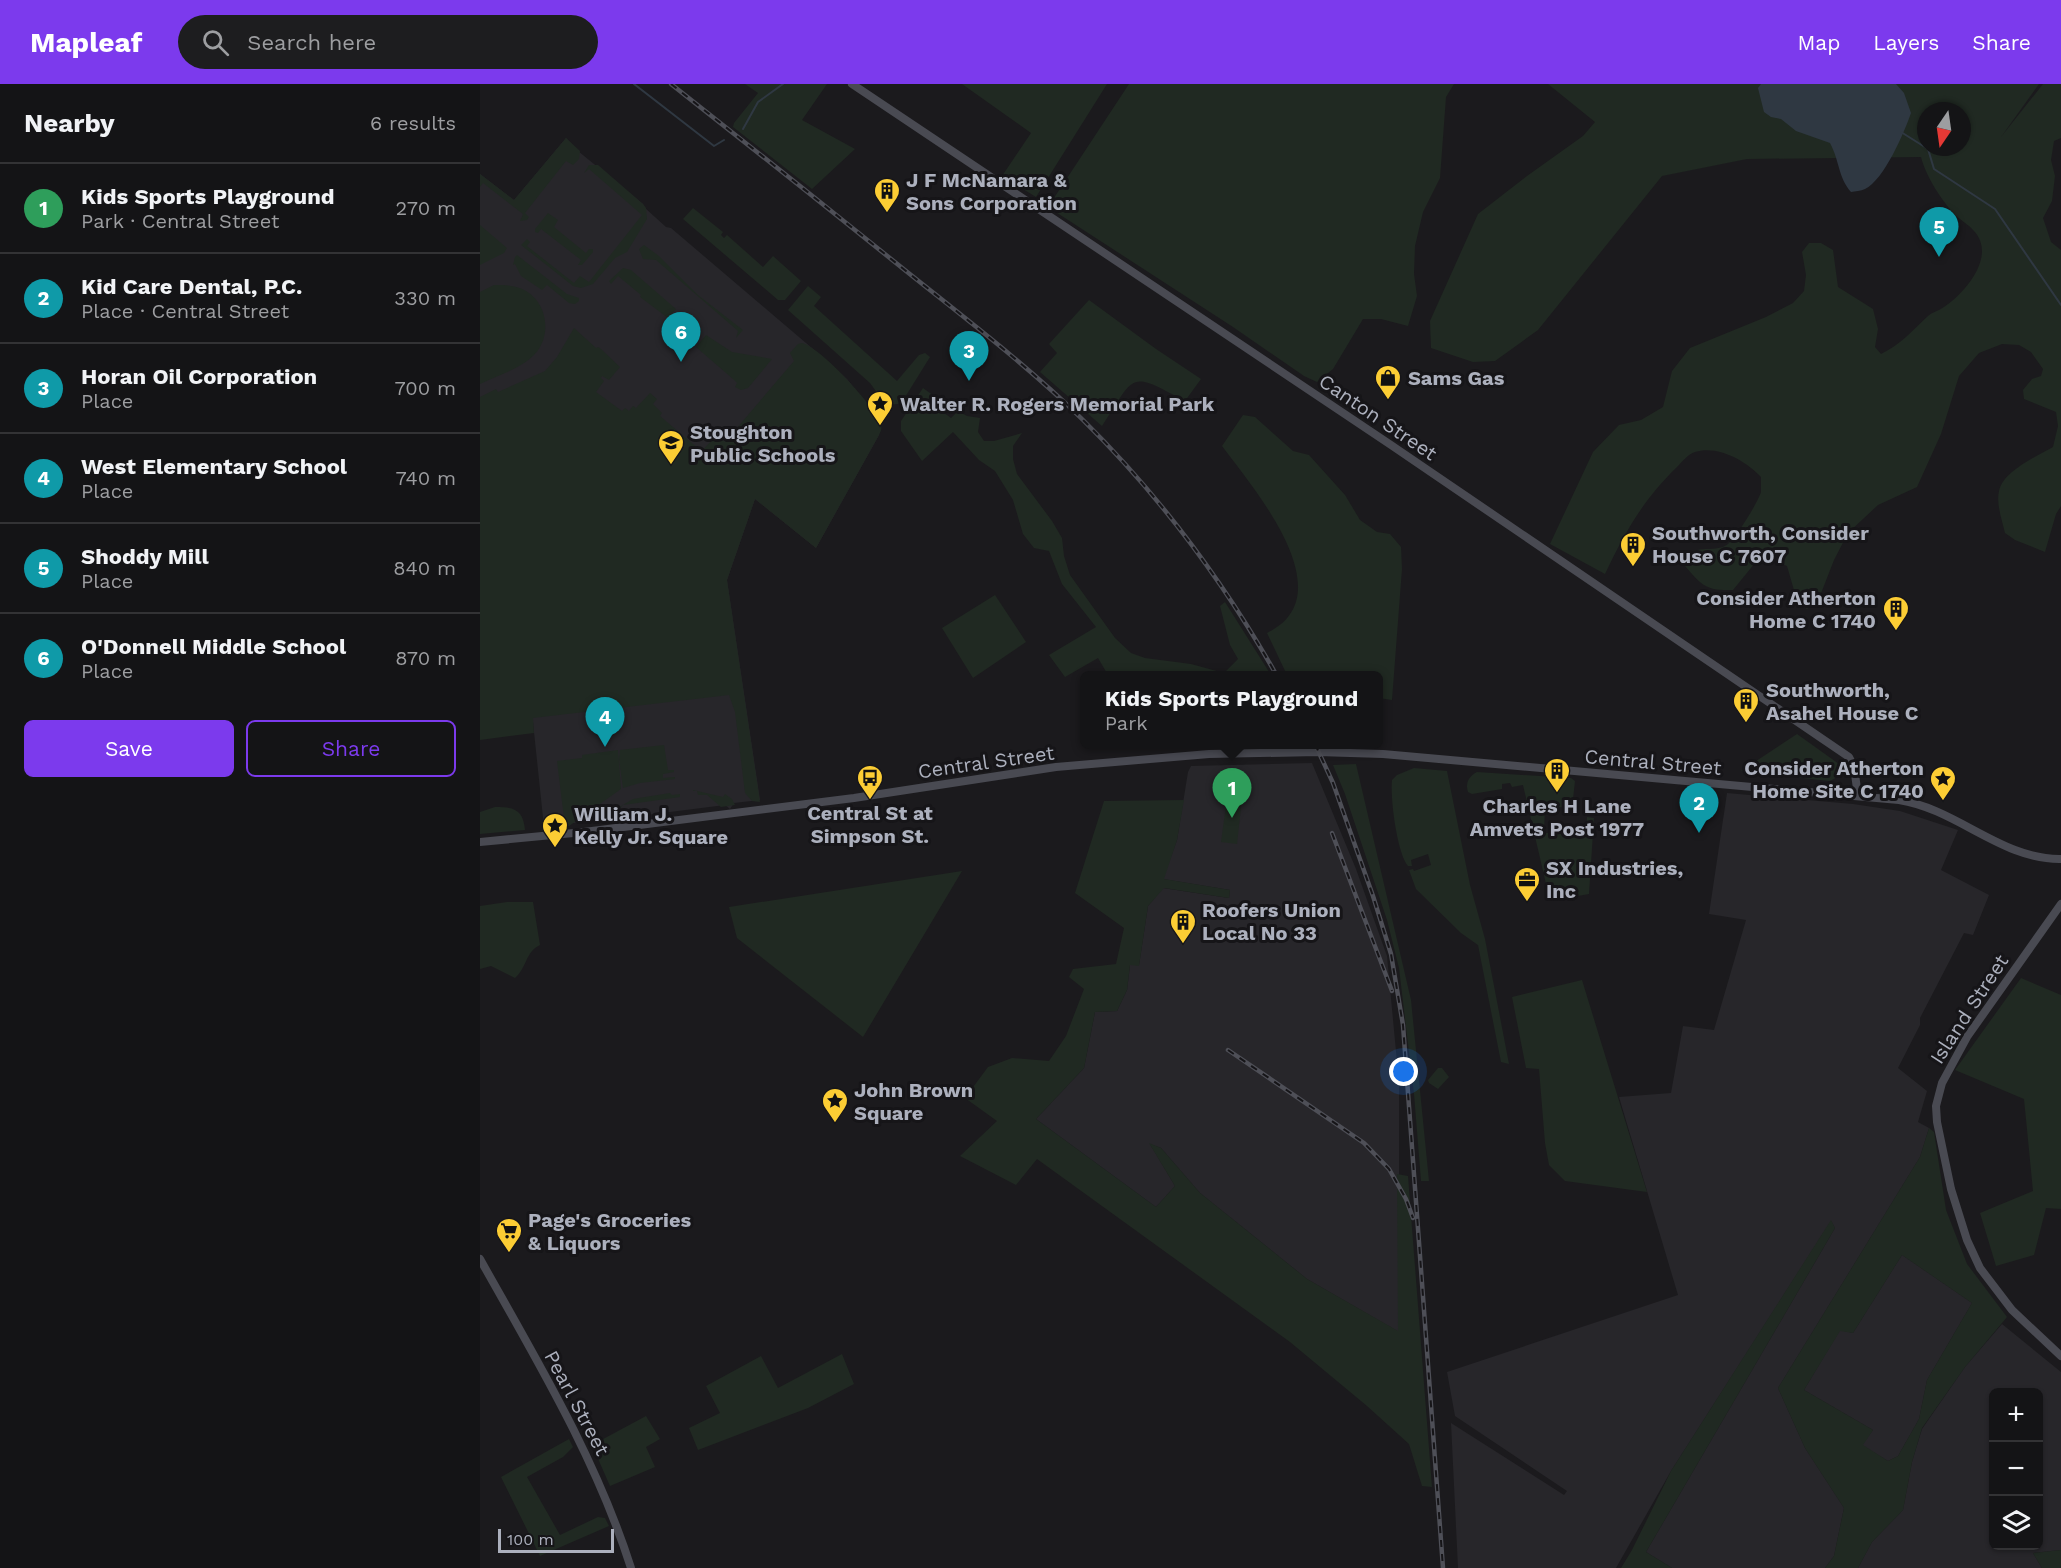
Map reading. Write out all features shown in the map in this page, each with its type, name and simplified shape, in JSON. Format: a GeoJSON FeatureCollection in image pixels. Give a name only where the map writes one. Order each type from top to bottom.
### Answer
{"type":"FeatureCollection","features":[{"type":"Feature","properties":{"kind":"main road","name":"Canton Street"},"geometry":{"type":"LineString","coordinates":[[852,84],[1391,445],[1817,735],[1851,760],[1858,796]]}},
{"type":"Feature","properties":{"kind":"main road","name":"Central Street"},"geometry":{"type":"LineString","coordinates":[[480,842],[584,832],[854,798],[1056,767],[1209,754],[1318,752],[1383,754],[1916,803],[1942,813],[2025,854],[2061,859]]}},
{"type":"Feature","properties":{"kind":"main road","name":"Island Street"},"geometry":{"type":"LineString","coordinates":[[2061,904],[1967,1036],[1942,1083],[1936,1106],[1937,1122],[1951,1189],[1967,1240],[1980,1268],[2012,1310],[2061,1356]]}},
{"type":"Feature","properties":{"kind":"main road","name":"Pearl Street"},"geometry":{"type":"LineString","coordinates":[[480,1259],[582,1444],[608,1500],[632,1568]]}},
{"type":"Feature","properties":{"kind":"shaded area"},"geometry":{"type":"Polygon","coordinates":[[[745,84],[827,84],[802,120],[855,149],[812,189],[733,127],[758,93],[745,84]]]}},
{"type":"Feature","properties":{"kind":"shaded area"},"geometry":{"type":"Polygon","coordinates":[[[962,84],[1107,84],[1036,197],[1002,176],[1031,133],[962,84]]]}},
{"type":"Feature","properties":{"kind":"shaded area"},"geometry":{"type":"Polygon","coordinates":[[[1129,84],[1454,84],[1446,97],[1440,178],[1423,212],[1415,246],[1414,274],[1417,296],[1408,326],[1381,319],[1363,319],[1333,369],[1317,382],[1304,376],[1048,207],[1129,84]]]}},
{"type":"Feature","properties":{"kind":"shaded area"},"geometry":{"type":"Polygon","coordinates":[[[1548,84],[2039,84],[2001,137],[2043,84],[2061,84],[2061,138],[2054,141],[2051,160],[2055,176],[2052,201],[2043,218],[2051,242],[2061,250],[2061,506],[2056,514],[2045,552],[2015,540],[2005,533],[1998,496],[2007,477],[2053,447],[2058,426],[2056,412],[2024,399],[2023,390],[2032,379],[2041,376],[2043,369],[2031,352],[2019,345],[2002,344],[1979,353],[1959,376],[1941,434],[1917,487],[1878,505],[1848,533],[1834,560],[1818,601],[1807,609],[1798,604],[1787,566],[1773,560],[1755,563],[1733,590],[1706,586],[1685,566],[1687,554],[1692,551],[1718,548],[1728,544],[1746,520],[1761,492],[1761,477],[1740,460],[1722,453],[1704,450],[1690,454],[1665,479],[1628,530],[1605,574],[1550,544],[1593,452],[1619,425],[1641,420],[1663,407],[1672,371],[1690,348],[1766,317],[1793,303],[1804,291],[1806,275],[1802,252],[1809,243],[1821,243],[1833,250],[1838,287],[1873,309],[1878,329],[1875,347],[1881,354],[1900,342],[1930,315],[1961,293],[1976,273],[1982,251],[1980,241],[1974,231],[1956,216],[1935,188],[1921,157],[1747,159],[1662,176],[1538,330],[1495,361],[1473,362],[1431,348],[1430,321],[1478,214],[1583,136],[1595,122],[1548,84]]]}},
{"type":"Feature","properties":{"kind":"shaded area"},"geometry":{"type":"Polygon","coordinates":[[[1761,84],[1896,84],[1904,93],[1911,113],[1898,143],[1879,176],[1865,189],[1851,192],[1844,181],[1830,143],[1796,131],[1781,119],[1771,117],[1764,112],[1758,88],[1761,84]]]}},
{"type":"Feature","properties":{"kind":"shaded area","name":"Stoughton Public Schools"},"geometry":{"type":"Polygon","coordinates":[[[566,138],[578,151],[643,204],[666,227],[671,228],[833,366],[847,379],[877,417],[879,435],[816,548],[755,499],[727,580],[760,800],[734,803],[730,809],[725,805],[607,820],[599,824],[596,820],[544,827],[530,694],[480,567],[480,174],[514,200],[566,138]]]}},
{"type":"Feature","properties":{"kind":"shaded area"},"geometry":{"type":"Polygon","coordinates":[[[566,138],[580,151],[579,159],[573,165],[566,161],[525,213],[529,217],[527,220],[520,221],[523,214],[483,183],[480,187],[480,174],[514,200],[566,138]]]}},
{"type":"Feature","properties":{"kind":"shaded area"},"geometry":{"type":"Polygon","coordinates":[[[589,165],[598,165],[643,204],[646,208],[647,219],[627,252],[615,258],[593,284],[581,288],[573,286],[521,245],[527,239],[530,242],[527,246],[574,283],[580,276],[589,282],[642,215],[589,169],[584,173],[589,165]]]}},
{"type":"Feature","properties":{"kind":"shaded area"},"geometry":{"type":"Polygon","coordinates":[[[693,208],[723,232],[721,235],[724,238],[727,235],[763,267],[773,256],[801,281],[785,300],[778,300],[683,219],[693,208]]]}},
{"type":"Feature","properties":{"kind":"shaded area"},"geometry":{"type":"Polygon","coordinates":[[[548,213],[558,220],[554,227],[586,253],[589,249],[593,249],[582,265],[578,265],[581,260],[541,229],[538,233],[535,232],[548,213]]]}},
{"type":"Feature","properties":{"kind":"shaded area"},"geometry":{"type":"Polygon","coordinates":[[[480,225],[507,248],[504,253],[480,265],[480,225]]]}},
{"type":"Feature","properties":{"kind":"shaded area"},"geometry":{"type":"Polygon","coordinates":[[[644,245],[659,256],[698,295],[743,330],[736,338],[738,331],[656,260],[643,259],[639,249],[644,245]]]}},
{"type":"Feature","properties":{"kind":"shaded area"},"geometry":{"type":"Polygon","coordinates":[[[517,255],[567,294],[579,298],[579,301],[575,304],[569,303],[547,285],[542,290],[521,276],[515,264],[513,265],[517,255]]]}},
{"type":"Feature","properties":{"kind":"shaded area"},"geometry":{"type":"Polygon","coordinates":[[[623,268],[631,270],[676,309],[668,318],[640,297],[641,295],[618,276],[611,284],[609,281],[623,268]]]}},
{"type":"Feature","properties":{"kind":"shaded area"},"geometry":{"type":"Polygon","coordinates":[[[494,285],[518,288],[533,297],[543,312],[545,330],[540,348],[528,360],[480,384],[480,292],[494,285]]]}},
{"type":"Feature","properties":{"kind":"shaded area"},"geometry":{"type":"Polygon","coordinates":[[[808,286],[821,297],[814,306],[897,381],[919,355],[925,353],[930,357],[907,394],[898,404],[886,405],[870,383],[788,310],[808,286]]]}},
{"type":"Feature","properties":{"kind":"shaded area"},"geometry":{"type":"Polygon","coordinates":[[[1089,300],[1201,379],[1185,401],[1153,385],[1135,382],[1121,396],[1102,426],[1040,372],[1057,353],[1049,344],[1089,300]]]}},
{"type":"Feature","properties":{"kind":"shaded area"},"geometry":{"type":"Polygon","coordinates":[[[679,314],[690,323],[686,329],[689,330],[693,325],[701,332],[692,343],[670,324],[679,314]]]}},
{"type":"Feature","properties":{"kind":"shaded area"},"geometry":{"type":"Polygon","coordinates":[[[574,328],[620,367],[609,380],[602,376],[604,381],[596,392],[622,411],[625,408],[629,411],[633,406],[636,408],[650,393],[657,399],[653,404],[662,413],[660,416],[699,449],[700,453],[713,439],[720,438],[725,442],[794,361],[790,353],[802,343],[821,355],[846,378],[869,405],[881,425],[879,435],[816,548],[755,499],[727,580],[760,802],[752,801],[745,793],[735,712],[729,695],[533,718],[534,733],[480,740],[480,397],[496,389],[498,392],[545,371],[557,357],[574,328]]]}},
{"type":"Feature","properties":{"kind":"shaded area"},"geometry":{"type":"Polygon","coordinates":[[[706,335],[732,352],[772,359],[748,388],[741,390],[735,387],[737,383],[733,379],[696,347],[706,335]]]}},
{"type":"Feature","properties":{"kind":"shaded area"},"geometry":{"type":"Polygon","coordinates":[[[923,388],[941,401],[939,409],[951,418],[958,411],[967,416],[980,418],[978,432],[984,441],[994,441],[1022,433],[1013,446],[1013,459],[1017,474],[1062,538],[1064,556],[1070,575],[1115,638],[1131,653],[1145,658],[1191,664],[1217,671],[1106,671],[1098,658],[1065,677],[1049,655],[1096,627],[1062,584],[1049,551],[1034,548],[1023,534],[1013,500],[995,471],[979,460],[953,432],[922,461],[901,431],[901,421],[923,388]]]}},
{"type":"Feature","properties":{"kind":"shaded area"},"geometry":{"type":"Polygon","coordinates":[[[1243,415],[1255,417],[1293,451],[1309,455],[1345,495],[1360,520],[1377,532],[1390,534],[1401,547],[1402,569],[1392,700],[1383,699],[1383,671],[1285,671],[1267,633],[1289,616],[1298,594],[1296,568],[1286,541],[1271,514],[1222,446],[1243,415]]]}},
{"type":"Feature","properties":{"kind":"shaded area"},"geometry":{"type":"Polygon","coordinates":[[[995,595],[1026,642],[973,678],[942,628],[995,595]]]}},
{"type":"Feature","properties":{"kind":"shaded area"},"geometry":{"type":"Polygon","coordinates":[[[1225,602],[1268,671],[1226,671],[1238,659],[1230,645],[1220,606],[1225,602]]]}},
{"type":"Feature","properties":{"kind":"shaded area"},"geometry":{"type":"Polygon","coordinates":[[[1797,734],[1839,764],[1840,770],[1836,777],[1829,781],[1741,771],[1797,734]]]}},
{"type":"Feature","properties":{"kind":"shaded area"},"geometry":{"type":"Polygon","coordinates":[[[664,745],[668,770],[674,770],[674,772],[663,774],[663,778],[675,777],[675,779],[640,783],[623,788],[620,750],[664,745]]]}},
{"type":"Feature","properties":{"kind":"shaded area"},"geometry":{"type":"Polygon","coordinates":[[[618,750],[621,789],[569,826],[565,826],[557,761],[618,750]]]}},
{"type":"Feature","properties":{"kind":"shaded area"},"geometry":{"type":"Polygon","coordinates":[[[1312,763],[1356,869],[1387,956],[1399,1083],[1399,1332],[1307,1279],[1200,1193],[1161,1148],[1150,1144],[1175,1186],[1156,1207],[1036,1119],[1084,1068],[1095,1012],[1117,1011],[1127,990],[1130,965],[1139,965],[1148,906],[1163,888],[1229,898],[1230,890],[1163,879],[1177,840],[1188,772],[1191,766],[1312,763]]]}},
{"type":"Feature","properties":{"kind":"shaded area"},"geometry":{"type":"Polygon","coordinates":[[[1356,764],[1411,1000],[1429,1181],[1421,1181],[1414,1094],[1399,968],[1387,920],[1333,765],[1356,764]]]}},
{"type":"Feature","properties":{"kind":"shaded area"},"geometry":{"type":"Polygon","coordinates":[[[1414,768],[1447,771],[1470,885],[1485,939],[1509,1064],[1501,1062],[1478,945],[1461,933],[1416,889],[1409,870],[1414,871],[1431,865],[1428,854],[1411,860],[1412,866],[1408,866],[1401,850],[1393,812],[1392,780],[1397,775],[1414,768]]]}},
{"type":"Feature","properties":{"kind":"shaded area"},"geometry":{"type":"Polygon","coordinates":[[[1477,772],[1571,778],[1575,781],[1572,808],[1545,806],[1544,833],[1586,833],[1587,817],[1594,818],[1589,894],[1550,901],[1523,785],[1512,787],[1510,783],[1502,784],[1502,789],[1472,794],[1468,792],[1467,783],[1477,772]]]}},
{"type":"Feature","properties":{"kind":"shaded area"},"geometry":{"type":"Polygon","coordinates":[[[1221,786],[1243,789],[1237,844],[1221,842],[1227,798],[1220,796],[1221,786]]]}},
{"type":"Feature","properties":{"kind":"shaded area"},"geometry":{"type":"Polygon","coordinates":[[[693,790],[723,797],[725,794],[732,799],[735,805],[721,807],[707,795],[698,795],[697,791],[693,790]]]}},
{"type":"Feature","properties":{"kind":"shaded area"},"geometry":{"type":"Polygon","coordinates":[[[670,793],[680,794],[680,797],[623,805],[609,820],[597,821],[600,816],[606,815],[633,799],[670,793]]]}},
{"type":"Feature","properties":{"kind":"shaded area"},"geometry":{"type":"Polygon","coordinates":[[[1727,793],[1853,804],[1900,811],[1958,830],[1941,870],[1989,895],[1973,935],[1964,933],[1920,1018],[1920,1025],[1898,1068],[1927,1091],[1918,1122],[1929,1128],[1920,1157],[1778,1388],[1805,1448],[1844,1508],[1834,1556],[1825,1568],[1672,1568],[1646,1552],[1835,1228],[1831,1221],[1671,1471],[1616,1568],[1458,1568],[1451,1423],[1564,1495],[1567,1491],[1455,1416],[1447,1372],[1678,1295],[1619,1097],[1671,1093],[1683,1026],[1714,1030],[1746,920],[1709,914],[1727,793]]]}},
{"type":"Feature","properties":{"kind":"shaded area"},"geometry":{"type":"Polygon","coordinates":[[[1184,800],[1177,840],[1164,879],[1230,890],[1229,898],[1164,888],[1148,906],[1139,966],[1130,965],[1127,990],[1117,1011],[1095,1012],[1084,1068],[1036,1119],[1156,1207],[1175,1186],[1149,1143],[1161,1148],[1200,1193],[1307,1279],[1398,1331],[1397,1174],[1408,1176],[1432,1487],[1422,1486],[1409,1444],[1290,1342],[1037,1159],[1016,1185],[960,1156],[997,1121],[965,1098],[988,1067],[1012,1058],[1049,1061],[1066,1036],[1084,989],[1069,977],[1073,969],[1116,964],[1124,928],[1075,893],[1104,801],[1184,800]]]}},
{"type":"Feature","properties":{"kind":"shaded area"},"geometry":{"type":"Polygon","coordinates":[[[495,807],[517,811],[522,818],[525,830],[480,834],[480,812],[495,807]]]}},
{"type":"Feature","properties":{"kind":"shaded area"},"geometry":{"type":"Polygon","coordinates":[[[962,871],[863,1037],[737,938],[729,907],[962,871]]]}},
{"type":"Feature","properties":{"kind":"shaded area"},"geometry":{"type":"Polygon","coordinates":[[[507,902],[533,902],[540,945],[531,952],[515,978],[491,966],[480,969],[480,906],[507,902]]]}},
{"type":"Feature","properties":{"kind":"shaded area"},"geometry":{"type":"Polygon","coordinates":[[[2021,978],[2061,995],[2061,1209],[2046,1208],[2034,1255],[1996,1266],[1980,1213],[2033,1191],[2024,1099],[1955,1070],[2021,978]]]}},
{"type":"Feature","properties":{"kind":"shaded area"},"geometry":{"type":"Polygon","coordinates":[[[1582,980],[1647,1192],[1565,1181],[1549,1165],[1539,1069],[1526,1068],[1512,997],[1582,980]]]}},
{"type":"Feature","properties":{"kind":"shaded area"},"geometry":{"type":"Polygon","coordinates":[[[1438,1068],[1442,1068],[1449,1077],[1438,1089],[1428,1080],[1438,1068]]]}},
{"type":"Feature","properties":{"kind":"shaded area"},"geometry":{"type":"Polygon","coordinates":[[[1929,1128],[1934,1132],[1946,1210],[1967,1264],[2007,1317],[1965,1367],[1922,1428],[1912,1462],[1903,1510],[1872,1542],[1858,1568],[1825,1568],[1834,1556],[1844,1508],[1805,1448],[1778,1388],[1920,1157],[1929,1128]],[[1902,1255],[1853,1333],[1840,1331],[1804,1390],[1873,1430],[1863,1445],[1888,1461],[1898,1456],[1919,1419],[1927,1380],[1972,1303],[1902,1255]]]}},
{"type":"Feature","properties":{"kind":"shaded area"},"geometry":{"type":"Polygon","coordinates":[[[1831,1220],[1835,1228],[1646,1552],[1672,1568],[1621,1568],[1671,1471],[1831,1220]]]}},
{"type":"Feature","properties":{"kind":"shaded area"},"geometry":{"type":"Polygon","coordinates":[[[1902,1255],[1972,1303],[1927,1380],[1919,1419],[1898,1456],[1888,1461],[1862,1445],[1873,1430],[1804,1390],[1840,1330],[1853,1333],[1902,1255]]]}},
{"type":"Feature","properties":{"kind":"shaded area"},"geometry":{"type":"Polygon","coordinates":[[[2002,1324],[2061,1372],[2061,1550],[2033,1553],[2042,1568],[1858,1568],[1872,1542],[1903,1510],[1912,1462],[1922,1429],[1965,1367],[2002,1324]]]}},
{"type":"Feature","properties":{"kind":"shaded area"},"geometry":{"type":"Polygon","coordinates":[[[842,1354],[854,1384],[808,1408],[698,1450],[689,1428],[720,1413],[706,1386],[761,1356],[778,1388],[842,1354]]]}},
{"type":"Feature","properties":{"kind":"shaded area"},"geometry":{"type":"Polygon","coordinates":[[[646,1416],[660,1439],[646,1447],[655,1467],[610,1486],[592,1445],[646,1416]]]}},
{"type":"Feature","properties":{"kind":"shaded area"},"geometry":{"type":"Polygon","coordinates":[[[569,1439],[573,1447],[563,1457],[527,1477],[560,1535],[598,1517],[605,1518],[609,1526],[540,1556],[501,1477],[569,1439]]]}},
{"type":"Feature","properties":{"kind":"shaded area"},"geometry":{"type":"Polygon","coordinates":[[[2061,1550],[2061,1568],[2042,1568],[2033,1553],[2061,1550]]]}},
{"type":"Feature","properties":{"kind":"waterway"},"geometry":{"type":"LineString","coordinates":[[634,84],[714,146],[724,140]]}},
{"type":"Feature","properties":{"kind":"waterway"},"geometry":{"type":"LineString","coordinates":[[743,129],[758,102],[783,84]]}},
{"type":"Feature","properties":{"kind":"waterway"},"geometry":{"type":"LineString","coordinates":[[1901,132],[1928,149],[1934,169],[1995,209],[2061,305]]}},
{"type":"Feature","properties":{"kind":"railway"},"geometry":{"type":"LineString","coordinates":[[671,84],[996,343],[1083,420],[1138,478],[1189,541],[1235,607],[1274,671]]}},
{"type":"Feature","properties":{"kind":"railway"},"geometry":{"type":"LineString","coordinates":[[1317,749],[1333,783],[1373,896],[1391,954],[1403,1025],[1443,1568]]}},
{"type":"Feature","properties":{"kind":"railway"},"geometry":{"type":"LineString","coordinates":[[1332,833],[1392,991]]}},
{"type":"Feature","properties":{"kind":"railway"},"geometry":{"type":"LineString","coordinates":[[1228,1050],[1364,1143],[1389,1169],[1406,1199],[1413,1218]]}},
{"type":"Feature","properties":{"kind":"place","name":"J F McNamara & Sons Corporation"},"geometry":{"type":"Point","coordinates":[887,214]}},
{"type":"Feature","properties":{"kind":"place","name":"Shoddy Mill"},"geometry":{"type":"Point","coordinates":[1939,257]}},
{"type":"Feature","properties":{"kind":"place","name":"O'Donnell Middle School"},"geometry":{"type":"Point","coordinates":[681,362]}},
{"type":"Feature","properties":{"kind":"place","name":"Horan Oil Corporation"},"geometry":{"type":"Point","coordinates":[969,381]}},
{"type":"Feature","properties":{"kind":"place","name":"Sams Gas"},"geometry":{"type":"Point","coordinates":[1388,401]}},
{"type":"Feature","properties":{"kind":"place","name":"Walter R. Rogers Memorial Park"},"geometry":{"type":"Point","coordinates":[880,427]}},
{"type":"Feature","properties":{"kind":"place","name":"Stoughton Public Schools"},"geometry":{"type":"Point","coordinates":[671,466]}},
{"type":"Feature","properties":{"kind":"place","name":"Southworth, Consider House C 7607"},"geometry":{"type":"Point","coordinates":[1633,568]}},
{"type":"Feature","properties":{"kind":"place","name":"Consider Atherton Home C 1740"},"geometry":{"type":"Point","coordinates":[1896,632]}},
{"type":"Feature","properties":{"kind":"place","name":"Southworth, Asahel House C"},"geometry":{"type":"Point","coordinates":[1746,724]}},
{"type":"Feature","properties":{"kind":"place","name":"West Elementary School"},"geometry":{"type":"Point","coordinates":[605,747]}},
{"type":"Feature","properties":{"kind":"place","name":"Charles H Lane Amvets Post 1977"},"geometry":{"type":"Point","coordinates":[1557,794]}},
{"type":"Feature","properties":{"kind":"place","name":"Central St at Simpson St."},"geometry":{"type":"Point","coordinates":[870,801]}},
{"type":"Feature","properties":{"kind":"place","name":"Consider Atherton Home Site C 1740"},"geometry":{"type":"Point","coordinates":[1943,802]}},
{"type":"Feature","properties":{"kind":"place","name":"Kids Sports Playground"},"geometry":{"type":"Point","coordinates":[1232,818]}},
{"type":"Feature","properties":{"kind":"place","name":"Kid Care Dental, P.C."},"geometry":{"type":"Point","coordinates":[1699,833]}},
{"type":"Feature","properties":{"kind":"place","name":"William J. Kelly Jr. Square"},"geometry":{"type":"Point","coordinates":[555,849]}},
{"type":"Feature","properties":{"kind":"place","name":"SX Industries, Inc"},"geometry":{"type":"Point","coordinates":[1527,903]}},
{"type":"Feature","properties":{"kind":"place","name":"Roofers Union Local No 33"},"geometry":{"type":"Point","coordinates":[1183,945]}},
{"type":"Feature","properties":{"kind":"place","name":"John Brown Square"},"geometry":{"type":"Point","coordinates":[835,1124]}},
{"type":"Feature","properties":{"kind":"place","name":"Page's Groceries & Liquors"},"geometry":{"type":"Point","coordinates":[509,1254]}}]}
